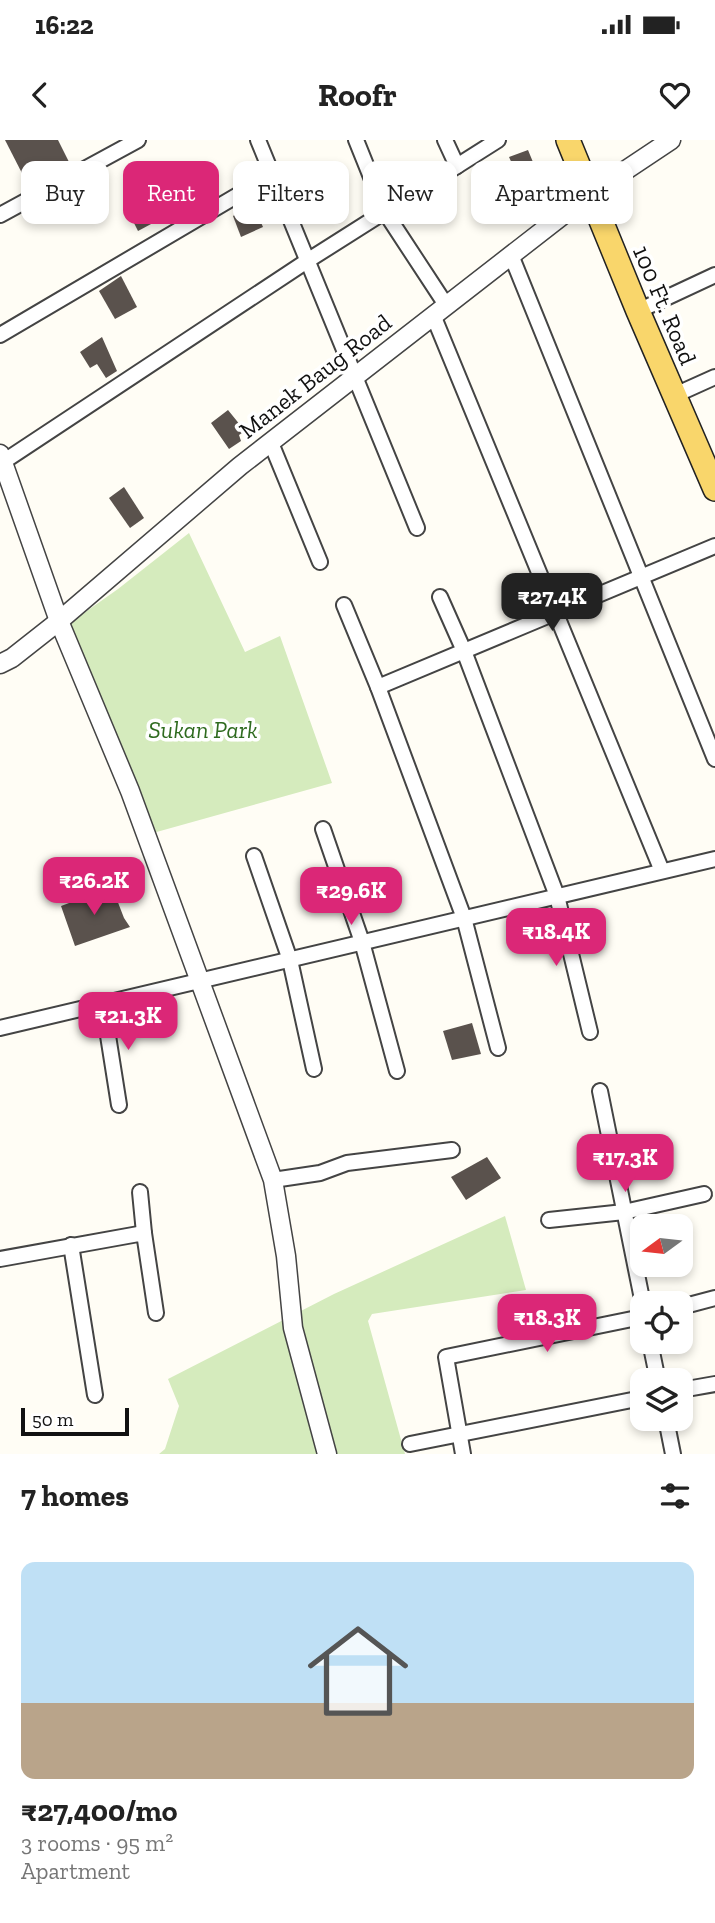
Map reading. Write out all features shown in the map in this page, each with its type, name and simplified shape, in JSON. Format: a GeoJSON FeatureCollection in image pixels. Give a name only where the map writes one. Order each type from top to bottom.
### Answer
{"type":"FeatureCollection","features":[{"type":"Feature","properties":{"kind":"main road","name":"100 Ft. Road"},"geometry":{"type":"LineString","coordinates":[[568,140],[577,161]]}},
{"type":"Feature","properties":{"kind":"main road","name":"100 Ft. Road"},"geometry":{"type":"LineString","coordinates":[[602,224],[713,479]]}},
{"type":"Feature","properties":{"kind":"street"},"geometry":{"type":"LineString","coordinates":[[0,215],[138,140]]}},
{"type":"Feature","properties":{"kind":"street"},"geometry":{"type":"LineString","coordinates":[[258,140],[266,161]]}},
{"type":"Feature","properties":{"kind":"street"},"geometry":{"type":"LineString","coordinates":[[356,140],[364,161]]}},
{"type":"Feature","properties":{"kind":"street"},"geometry":{"type":"LineString","coordinates":[[445,140],[455,161]]}},
{"type":"Feature","properties":{"kind":"street"},"geometry":{"type":"LineString","coordinates":[[457,166],[498,140]]}},
{"type":"Feature","properties":{"kind":"street","name":"Manek Baug Road"},"geometry":{"type":"LineString","coordinates":[[633,165],[671,140]]}},
{"type":"Feature","properties":{"kind":"street"},"geometry":{"type":"LineString","coordinates":[[0,335],[233,198]]}},
{"type":"Feature","properties":{"kind":"street"},"geometry":{"type":"LineString","coordinates":[[292,224],[417,528]]}},
{"type":"Feature","properties":{"kind":"street"},"geometry":{"type":"LineString","coordinates":[[327,1454],[293,1328],[286,1256],[273,1180],[130,791],[59,621],[1,460],[366,224]]}},
{"type":"Feature","properties":{"kind":"street"},"geometry":{"type":"LineString","coordinates":[[392,224],[440,310],[556,613],[662,871]]}},
{"type":"Feature","properties":{"kind":"street","name":"Manek Baug Road"},"geometry":{"type":"LineString","coordinates":[[0,664],[12,658],[59,621],[240,466],[551,224]]}},
{"type":"Feature","properties":{"kind":"street"},"geometry":{"type":"LineString","coordinates":[[511,255],[715,759]]}},
{"type":"Feature","properties":{"kind":"street"},"geometry":{"type":"LineString","coordinates":[[638,311],[715,275]]}},
{"type":"Feature","properties":{"kind":"street"},"geometry":{"type":"LineString","coordinates":[[675,395],[715,377]]}},
{"type":"Feature","properties":{"kind":"street"},"geometry":{"type":"LineString","coordinates":[[271,443],[320,562]]}},
{"type":"Feature","properties":{"kind":"street"},"geometry":{"type":"LineString","coordinates":[[378,687],[715,547]]}},
{"type":"Feature","properties":{"kind":"street"},"geometry":{"type":"LineString","coordinates":[[440,597],[464,651],[557,896],[590,1032]]}},
{"type":"Feature","properties":{"kind":"street"},"geometry":{"type":"LineString","coordinates":[[344,605],[378,687],[464,918],[498,1048]]}},
{"type":"Feature","properties":{"kind":"street"},"geometry":{"type":"LineString","coordinates":[[323,829],[362,942],[397,1071]]}},
{"type":"Feature","properties":{"kind":"street"},"geometry":{"type":"LineString","coordinates":[[254,856],[290,960],[314,1069]]}},
{"type":"Feature","properties":{"kind":"street"},"geometry":{"type":"LineString","coordinates":[[0,1028],[715,859]]}},
{"type":"Feature","properties":{"kind":"street"},"geometry":{"type":"LineString","coordinates":[[103,1004],[118,1105]]}},
{"type":"Feature","properties":{"kind":"street"},"geometry":{"type":"LineString","coordinates":[[600,1091],[640,1291]]}},
{"type":"Feature","properties":{"kind":"street"},"geometry":{"type":"LineString","coordinates":[[273,1180],[320,1173],[347,1163],[452,1150]]}},
{"type":"Feature","properties":{"kind":"street"},"geometry":{"type":"LineString","coordinates":[[141,1192],[156,1313]]}},
{"type":"Feature","properties":{"kind":"street"},"geometry":{"type":"LineString","coordinates":[[549,1220],[624,1212],[704,1194]]}},
{"type":"Feature","properties":{"kind":"street"},"geometry":{"type":"LineString","coordinates":[[0,1259],[144,1233]]}},
{"type":"Feature","properties":{"kind":"street"},"geometry":{"type":"LineString","coordinates":[[71,1245],[94,1395]]}},
{"type":"Feature","properties":{"kind":"street"},"geometry":{"type":"LineString","coordinates":[[693,1304],[715,1298]]}},
{"type":"Feature","properties":{"kind":"street"},"geometry":{"type":"LineString","coordinates":[[463,1454],[446,1357],[630,1319]]}},
{"type":"Feature","properties":{"kind":"street"},"geometry":{"type":"LineString","coordinates":[[693,1388],[715,1384]]}},
{"type":"Feature","properties":{"kind":"street"},"geometry":{"type":"LineString","coordinates":[[410,1444],[630,1400]]}},
{"type":"Feature","properties":{"kind":"street"},"geometry":{"type":"LineString","coordinates":[[668,1431],[673,1454]]}},
{"type":"Feature","properties":{"kind":"green space","name":"Sukan Park"},"geometry":{"type":"Polygon","coordinates":[[[189,533],[245,652],[280,636],[332,783],[153,833],[67,625],[189,533]]]}},
{"type":"Feature","properties":{"kind":"green space"},"geometry":{"type":"Polygon","coordinates":[[[505,1216],[526,1290],[372,1314],[368,1321],[405,1454],[159,1454],[165,1449],[179,1406],[168,1379],[334,1294],[505,1216]]]}},
{"type":"Feature","properties":{"kind":"building"},"geometry":{"type":"Polygon","coordinates":[[[5,140],[58,140],[68,161],[21,161],[21,171],[5,140]]]}},
{"type":"Feature","properties":{"kind":"building"},"geometry":{"type":"Polygon","coordinates":[[[528,150],[533,161],[511,161],[509,157],[528,150]]]}},
{"type":"Feature","properties":{"kind":"building"},"geometry":{"type":"Polygon","coordinates":[[[134,224],[151,224],[138,231],[134,224]]]}},
{"type":"Feature","properties":{"kind":"building"},"geometry":{"type":"Polygon","coordinates":[[[236,224],[262,224],[263,227],[241,237],[236,224]]]}},
{"type":"Feature","properties":{"kind":"building"},"geometry":{"type":"Polygon","coordinates":[[[121,276],[137,307],[115,319],[99,291],[121,276]]]}},
{"type":"Feature","properties":{"kind":"building"},"geometry":{"type":"Polygon","coordinates":[[[102,337],[117,371],[106,378],[97,364],[90,368],[80,352],[102,337]]]}},
{"type":"Feature","properties":{"kind":"building"},"geometry":{"type":"Polygon","coordinates":[[[228,410],[245,431],[239,435],[241,441],[229,449],[211,423],[228,410]]]}},
{"type":"Feature","properties":{"kind":"building"},"geometry":{"type":"Polygon","coordinates":[[[124,487],[144,518],[130,528],[109,498],[124,487]]]}},
{"type":"Feature","properties":{"kind":"building"},"geometry":{"type":"Polygon","coordinates":[[[112,887],[130,927],[75,946],[61,906],[112,887]]]}},
{"type":"Feature","properties":{"kind":"building"},"geometry":{"type":"Polygon","coordinates":[[[472,1023],[481,1054],[452,1060],[443,1031],[472,1023]]]}},
{"type":"Feature","properties":{"kind":"building"},"geometry":{"type":"Polygon","coordinates":[[[487,1157],[501,1178],[466,1200],[451,1177],[487,1157]]]}}]}
